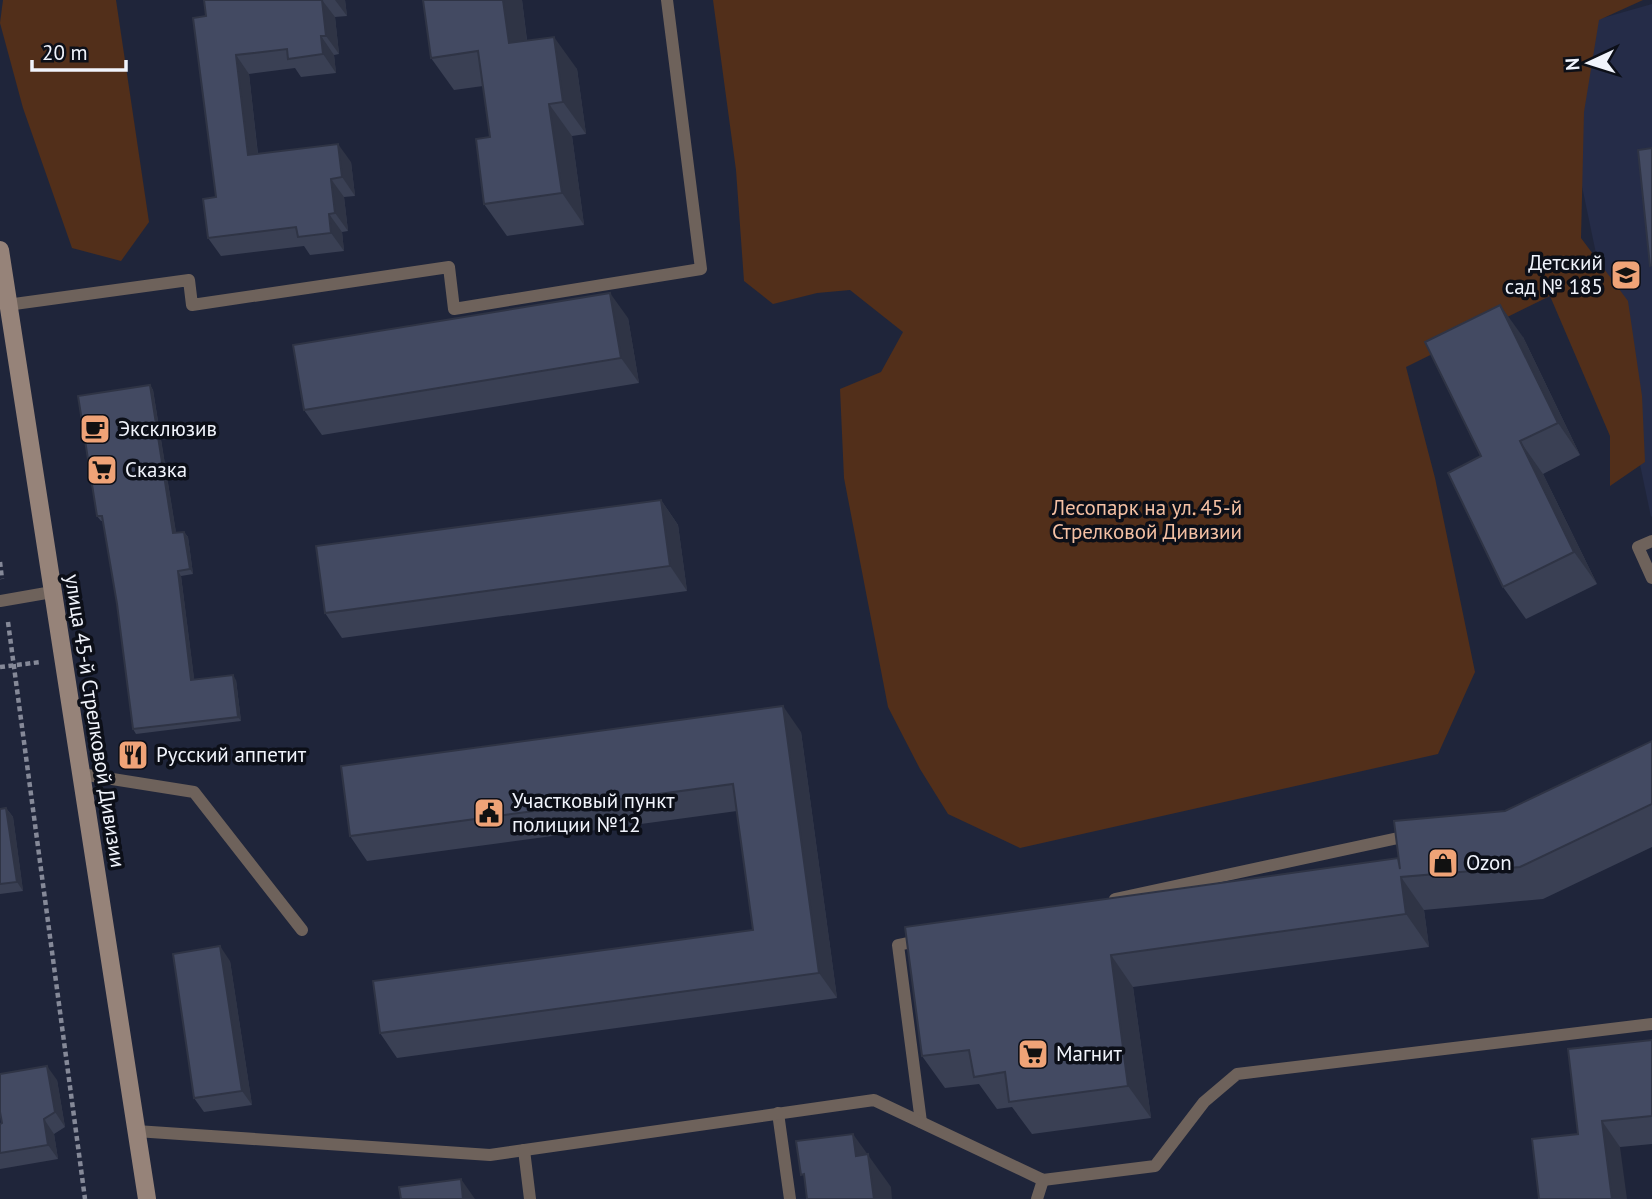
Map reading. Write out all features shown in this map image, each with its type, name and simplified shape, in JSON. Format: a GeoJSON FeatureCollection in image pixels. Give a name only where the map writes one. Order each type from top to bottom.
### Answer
{"type":"FeatureCollection","features":[{"type":"Feature","properties":{"kind":"main road","name":"улица 45-й Стрелковой Дивизии"},"geometry":{"type":"LineString","coordinates":[[0,250],[147,1199]]}},
{"type":"Feature","properties":{"kind":"lane"},"geometry":{"type":"LineString","coordinates":[[7,305],[189,280],[192,305],[449,267],[454,309],[701,269],[667,0]]}},
{"type":"Feature","properties":{"kind":"lane"},"geometry":{"type":"LineString","coordinates":[[1652,541],[1638,547],[1652,578]]}},
{"type":"Feature","properties":{"kind":"lane"},"geometry":{"type":"LineString","coordinates":[[2,601],[52,592]]}},
{"type":"Feature","properties":{"kind":"lane"},"geometry":{"type":"LineString","coordinates":[[81,774],[194,792],[302,930]]}},
{"type":"Feature","properties":{"kind":"lane"},"geometry":{"type":"LineString","coordinates":[[1100,902],[1422,832]]}},
{"type":"Feature","properties":{"kind":"lane"},"geometry":{"type":"LineString","coordinates":[[921,1122],[898,945],[939,936]]}},
{"type":"Feature","properties":{"kind":"lane"},"geometry":{"type":"LineString","coordinates":[[136,1131],[490,1155],[874,1100],[1043,1180],[1155,1166],[1204,1102],[1237,1073],[1652,1024]]}},
{"type":"Feature","properties":{"kind":"lane"},"geometry":{"type":"LineString","coordinates":[[778,1114],[790,1199]]}},
{"type":"Feature","properties":{"kind":"lane"},"geometry":{"type":"LineString","coordinates":[[524,1150],[530,1199]]}},
{"type":"Feature","properties":{"kind":"lane"},"geometry":{"type":"LineString","coordinates":[[1038,1199],[1043,1180]]}},
{"type":"Feature","properties":{"kind":"path"},"geometry":{"type":"LineString","coordinates":[[0,562],[2,601],[85,1199]]}},
{"type":"Feature","properties":{"kind":"path"},"geometry":{"type":"LineString","coordinates":[[0,667],[63,660]]}},
{"type":"Feature","properties":{"kind":"shaded area","name":"Детский сад № 185"},"geometry":{"type":"Polygon","coordinates":[[[1652,4],[1652,516],[1651,517],[1550,33],[1652,4]]]}},
{"type":"Feature","properties":{"kind":"green space"},"geometry":{"type":"Polygon","coordinates":[[[3,0],[116,0],[149,222],[121,261],[72,248],[23,108],[0,23],[3,0]]]}},
{"type":"Feature","properties":{"kind":"green space","name":"Лесопарк на ул. 45-й Стрелковой Дивизии"},"geometry":{"type":"Polygon","coordinates":[[[713,0],[1643,0],[1599,20],[1584,112],[1581,238],[1628,301],[1642,396],[1645,462],[1610,486],[1610,436],[1550,296],[1406,367],[1435,478],[1475,672],[1438,754],[1020,848],[948,814],[920,769],[888,707],[844,478],[840,389],[881,372],[903,332],[850,290],[817,293],[773,304],[744,281],[736,170],[713,0]]]}},
{"type":"Feature","properties":{"kind":"building"},"geometry":{"type":"Polygon","coordinates":[[[204,0],[322,0],[326,36],[321,36],[323,54],[288,59],[287,49],[236,55],[248,155],[338,144],[342,177],[331,179],[335,213],[329,214],[331,233],[298,237],[296,227],[208,238],[203,199],[216,197],[193,18],[206,16],[204,0]]]}},
{"type":"Feature","properties":{"kind":"building"},"geometry":{"type":"Polygon","coordinates":[[[423,0],[503,0],[509,43],[554,37],[563,102],[549,104],[562,193],[484,204],[476,139],[490,137],[478,51],[431,58],[423,0]]]}},
{"type":"Feature","properties":{"kind":"building"},"geometry":{"type":"Polygon","coordinates":[[[1652,148],[1652,265],[1650,266],[1638,150],[1652,148]]]}},
{"type":"Feature","properties":{"kind":"building"},"geometry":{"type":"Polygon","coordinates":[[[610,293],[621,358],[304,410],[293,345],[610,293]]]}},
{"type":"Feature","properties":{"kind":"building"},"geometry":{"type":"Polygon","coordinates":[[[1500,305],[1558,423],[1520,441],[1574,552],[1503,587],[1448,473],[1481,456],[1425,342],[1500,305]]]}},
{"type":"Feature","properties":{"kind":"building"},"geometry":{"type":"Polygon","coordinates":[[[150,385],[173,533],[184,532],[190,569],[178,571],[191,680],[233,675],[238,717],[133,729],[117,604],[102,516],[97,516],[78,396],[150,385]]]}},
{"type":"Feature","properties":{"kind":"building"},"geometry":{"type":"Polygon","coordinates":[[[661,500],[670,566],[325,613],[316,546],[661,500]]]}},
{"type":"Feature","properties":{"kind":"building"},"geometry":{"type":"Polygon","coordinates":[[[783,706],[819,973],[380,1033],[373,981],[753,930],[733,784],[350,836],[341,766],[783,706]]]}},
{"type":"Feature","properties":{"kind":"building"},"geometry":{"type":"Polygon","coordinates":[[[1652,741],[1652,804],[1520,867],[1401,877],[1406,914],[1111,955],[1128,1086],[1009,1102],[1005,1072],[974,1077],[969,1050],[922,1056],[905,927],[1398,858],[1400,869],[1394,821],[1505,811],[1652,741]]]}},
{"type":"Feature","properties":{"kind":"building"},"geometry":{"type":"Polygon","coordinates":[[[6,808],[17,882],[0,884],[0,809],[6,808]]]}},
{"type":"Feature","properties":{"kind":"building"},"geometry":{"type":"Polygon","coordinates":[[[220,946],[242,1091],[194,1098],[173,954],[220,946]]]}},
{"type":"Feature","properties":{"kind":"building"},"geometry":{"type":"Polygon","coordinates":[[[1652,1040],[1652,1116],[1602,1121],[1612,1199],[1539,1199],[1532,1139],[1578,1134],[1568,1049],[1652,1040]]]}},
{"type":"Feature","properties":{"kind":"building"},"geometry":{"type":"Polygon","coordinates":[[[47,1066],[55,1112],[44,1119],[48,1145],[0,1153],[0,1074],[47,1066]]]}},
{"type":"Feature","properties":{"kind":"building"},"geometry":{"type":"Polygon","coordinates":[[[853,1134],[856,1156],[868,1154],[874,1199],[807,1199],[796,1141],[853,1134]]]}},
{"type":"Feature","properties":{"kind":"building"},"geometry":{"type":"Polygon","coordinates":[[[461,1179],[463,1199],[401,1199],[399,1187],[461,1179]]]}},
{"type":"Feature","properties":{"kind":"place","name":"Детский сад № 185"},"geometry":{"type":"Point","coordinates":[1626,275]}},
{"type":"Feature","properties":{"kind":"place","name":"Эксклюзив"},"geometry":{"type":"Point","coordinates":[95,429]}},
{"type":"Feature","properties":{"kind":"place","name":"Сказка"},"geometry":{"type":"Point","coordinates":[102,470]}},
{"type":"Feature","properties":{"kind":"place","name":"Русский аппетит"},"geometry":{"type":"Point","coordinates":[133,755]}},
{"type":"Feature","properties":{"kind":"place","name":"Участковый пункт полиции №12"},"geometry":{"type":"Point","coordinates":[489,813]}},
{"type":"Feature","properties":{"kind":"place","name":"Ozon"},"geometry":{"type":"Point","coordinates":[1443,863]}},
{"type":"Feature","properties":{"kind":"place","name":"Магнит"},"geometry":{"type":"Point","coordinates":[1033,1054]}}]}
